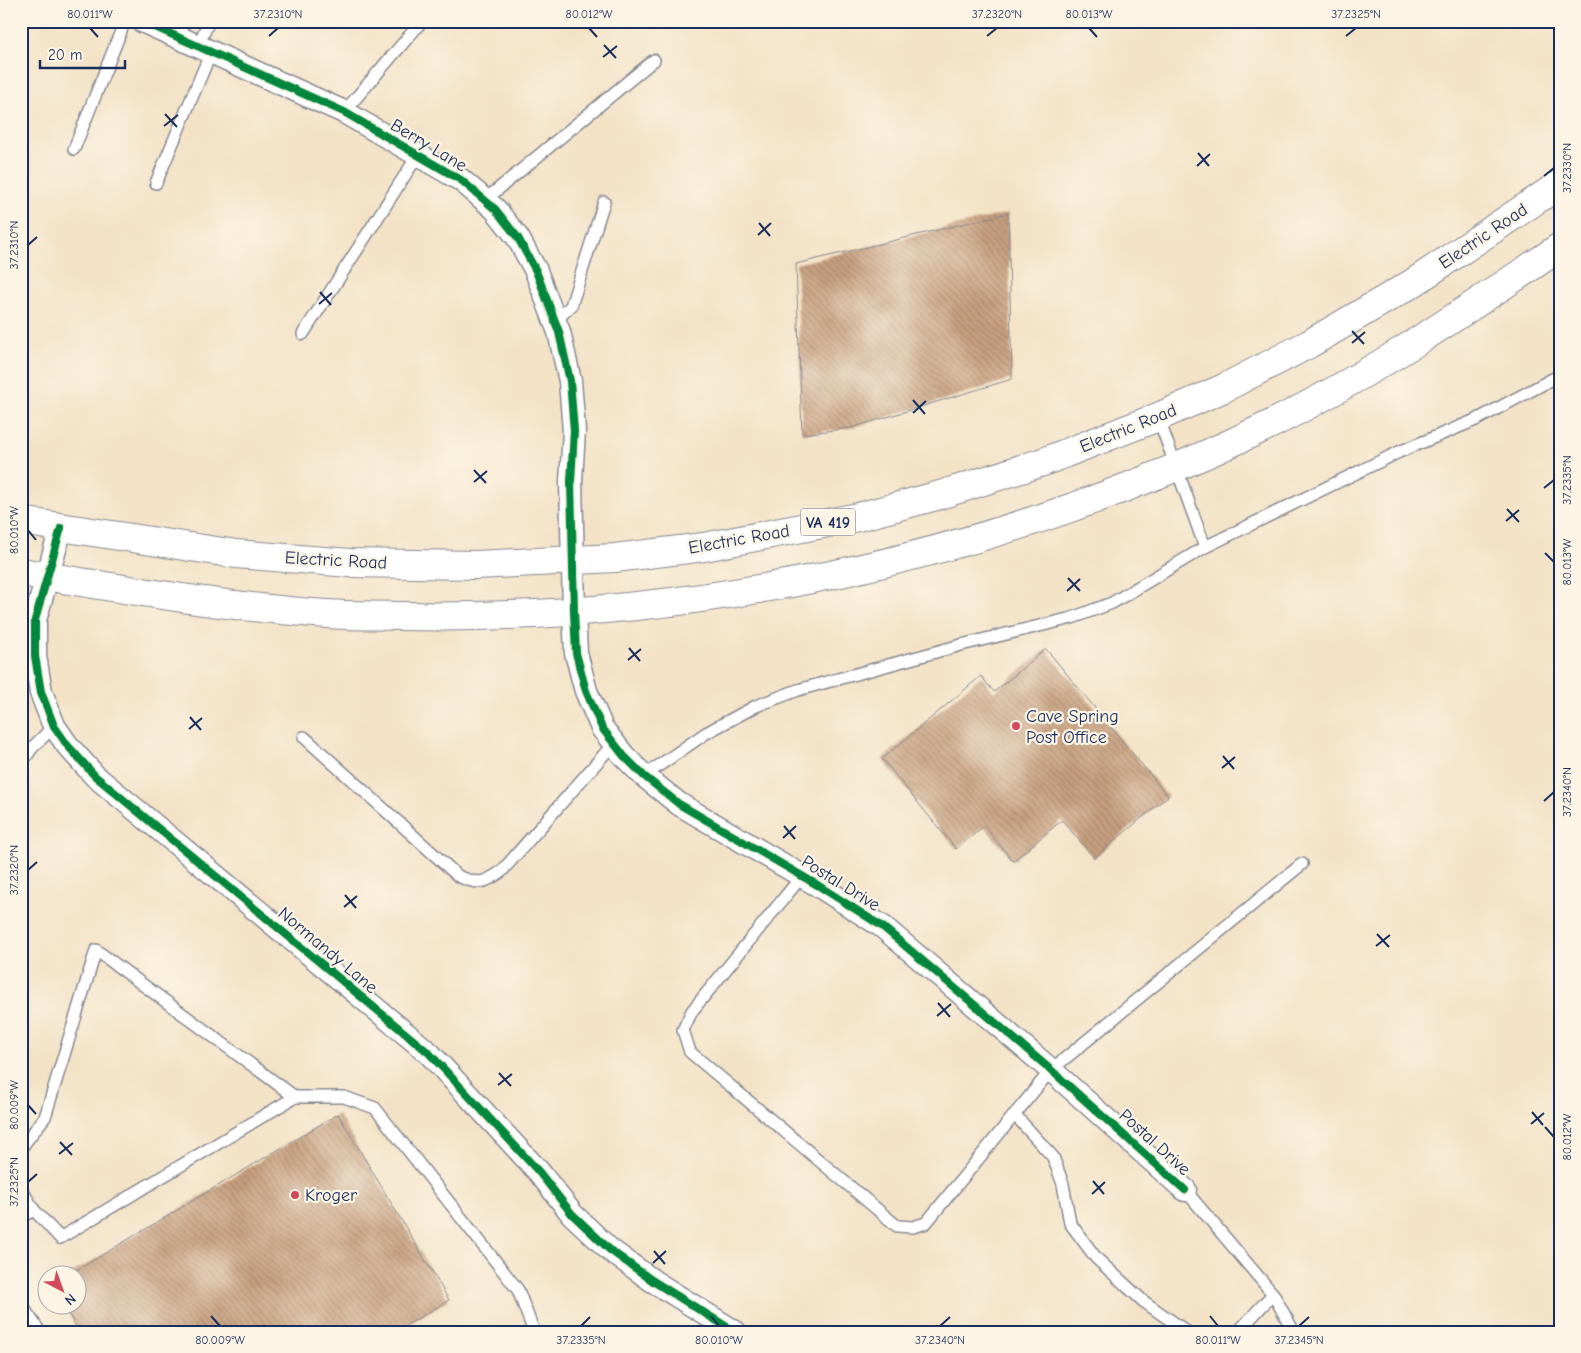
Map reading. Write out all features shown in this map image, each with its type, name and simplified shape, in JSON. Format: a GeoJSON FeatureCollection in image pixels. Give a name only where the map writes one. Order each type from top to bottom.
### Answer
{"type":"FeatureCollection","features":[{"type":"Feature","properties":{"kind":"main road","name":"Electric Road"},"geometry":{"type":"LineString","coordinates":[[21,521],[236,554],[350,563],[476,565],[615,558],[704,547],[858,517],[940,495],[1034,465],[1158,417],[1224,388],[1309,344],[1413,283],[1560,184]]}},
{"type":"Feature","properties":{"kind":"main road"},"geometry":{"type":"LineString","coordinates":[[34,574],[225,605],[330,614],[462,617],[618,609],[756,589],[862,569],[963,543],[1053,514],[1176,467],[1263,428],[1353,380],[1447,324],[1560,247]]}},
{"type":"Feature","properties":{"kind":"street","name":"Berry Lane"},"geometry":{"type":"LineString","coordinates":[[142,21],[344,112],[461,180],[485,200],[518,238],[536,271],[555,321],[570,381],[574,431],[571,481],[573,561]]}},
{"type":"Feature","properties":{"kind":"street","name":"Normandy Lane"},"geometry":{"type":"LineString","coordinates":[[61,528],[34,574],[35,656],[41,692],[54,726],[68,746],[95,776],[429,1053],[539,1172],[572,1214],[610,1250],[653,1281],[735,1332]]}},
{"type":"Feature","properties":{"kind":"street","name":"Postal Drive"},"geometry":{"type":"LineString","coordinates":[[573,561],[576,652],[586,692],[602,728],[624,756],[644,776],[679,804],[802,876],[883,927],[1051,1070],[1185,1190]]}},
{"type":"Feature","properties":{"kind":"lane"},"geometry":{"type":"LineString","coordinates":[[74,149],[125,21]]}},
{"type":"Feature","properties":{"kind":"lane"},"geometry":{"type":"LineString","coordinates":[[156,183],[205,49],[209,21]]}},
{"type":"Feature","properties":{"kind":"lane"},"geometry":{"type":"LineString","coordinates":[[344,112],[422,21]]}},
{"type":"Feature","properties":{"kind":"lane"},"geometry":{"type":"LineString","coordinates":[[485,200],[654,60]]}},
{"type":"Feature","properties":{"kind":"lane"},"geometry":{"type":"LineString","coordinates":[[303,334],[418,155]]}},
{"type":"Feature","properties":{"kind":"lane"},"geometry":{"type":"LineString","coordinates":[[555,321],[571,306],[604,202]]}},
{"type":"Feature","properties":{"kind":"lane"},"geometry":{"type":"LineString","coordinates":[[644,776],[706,732],[756,706],[798,690],[961,645],[1072,618],[1112,602],[1205,547],[1398,452],[1478,419],[1560,375]]}},
{"type":"Feature","properties":{"kind":"lane"},"geometry":{"type":"LineString","coordinates":[[1158,417],[1205,547]]}},
{"type":"Feature","properties":{"kind":"lane"},"geometry":{"type":"LineString","coordinates":[[21,764],[32,748],[54,726]]}},
{"type":"Feature","properties":{"kind":"lane"},"geometry":{"type":"LineString","coordinates":[[304,737],[458,876],[472,882],[487,882],[502,871],[614,742]]}},
{"type":"Feature","properties":{"kind":"lane"},"geometry":{"type":"LineString","coordinates":[[802,876],[692,1011],[683,1030],[690,1052],[897,1226],[913,1227],[926,1223],[1051,1070],[1302,864]]}},
{"type":"Feature","properties":{"kind":"lane"},"geometry":{"type":"LineString","coordinates":[[21,1148],[45,1117],[96,950],[295,1097]]}},
{"type":"Feature","properties":{"kind":"lane"},"geometry":{"type":"LineString","coordinates":[[21,1189],[34,1210],[60,1238],[295,1097],[344,1097],[375,1108],[518,1290],[534,1332]]}},
{"type":"Feature","properties":{"kind":"lane"},"geometry":{"type":"LineString","coordinates":[[1014,1115],[1053,1157],[1063,1184],[1070,1223],[1096,1258],[1143,1301],[1187,1332]]}},
{"type":"Feature","properties":{"kind":"lane"},"geometry":{"type":"LineString","coordinates":[[1185,1190],[1273,1294],[1294,1332]]}},
{"type":"Feature","properties":{"kind":"lane"},"geometry":{"type":"LineString","coordinates":[[21,1216],[34,1210]]}},
{"type":"Feature","properties":{"kind":"lane"},"geometry":{"type":"LineString","coordinates":[[1238,1332],[1273,1294]]}},
{"type":"Feature","properties":{"kind":"lane"},"geometry":{"type":"LineString","coordinates":[[21,1304],[40,1332]]}},
{"type":"Feature","properties":{"kind":"building"},"geometry":{"type":"Polygon","coordinates":[[[1008,213],[1012,379],[851,428],[802,434],[796,264],[1008,213]]]}},
{"type":"Feature","properties":{"kind":"building","name":"Cave Spring Post Office"},"geometry":{"type":"Polygon","coordinates":[[[1046,649],[1168,796],[1094,858],[1062,820],[1013,861],[984,826],[956,849],[882,759],[981,676],[994,692],[1046,649]]]}},
{"type":"Feature","properties":{"kind":"building","name":"Kroger"},"geometry":{"type":"Polygon","coordinates":[[[338,1114],[449,1300],[402,1328],[404,1332],[79,1332],[70,1316],[88,1316],[88,1266],[84,1266],[338,1114]]]}},
{"type":"Feature","properties":{"kind":"cycle path"},"geometry":{"type":"LineString","coordinates":[[142,21],[344,112],[461,180],[495,209],[518,238],[536,271],[559,332],[570,381],[574,431],[571,481],[576,653],[586,691],[602,728],[624,756],[644,776],[679,804],[819,886],[883,927],[1051,1070],[1185,1190]]}},
{"type":"Feature","properties":{"kind":"cycle path"},"geometry":{"type":"LineString","coordinates":[[61,528],[35,620],[35,656],[41,692],[54,726],[68,746],[95,776],[429,1053],[539,1172],[572,1214],[610,1250],[653,1281],[735,1332]]}},
{"type":"Feature","properties":{"kind":"place","name":"Cave Spring Post Office"},"geometry":{"type":"Point","coordinates":[1016,726]}},
{"type":"Feature","properties":{"kind":"place","name":"Kroger"},"geometry":{"type":"Point","coordinates":[295,1195]}}]}
